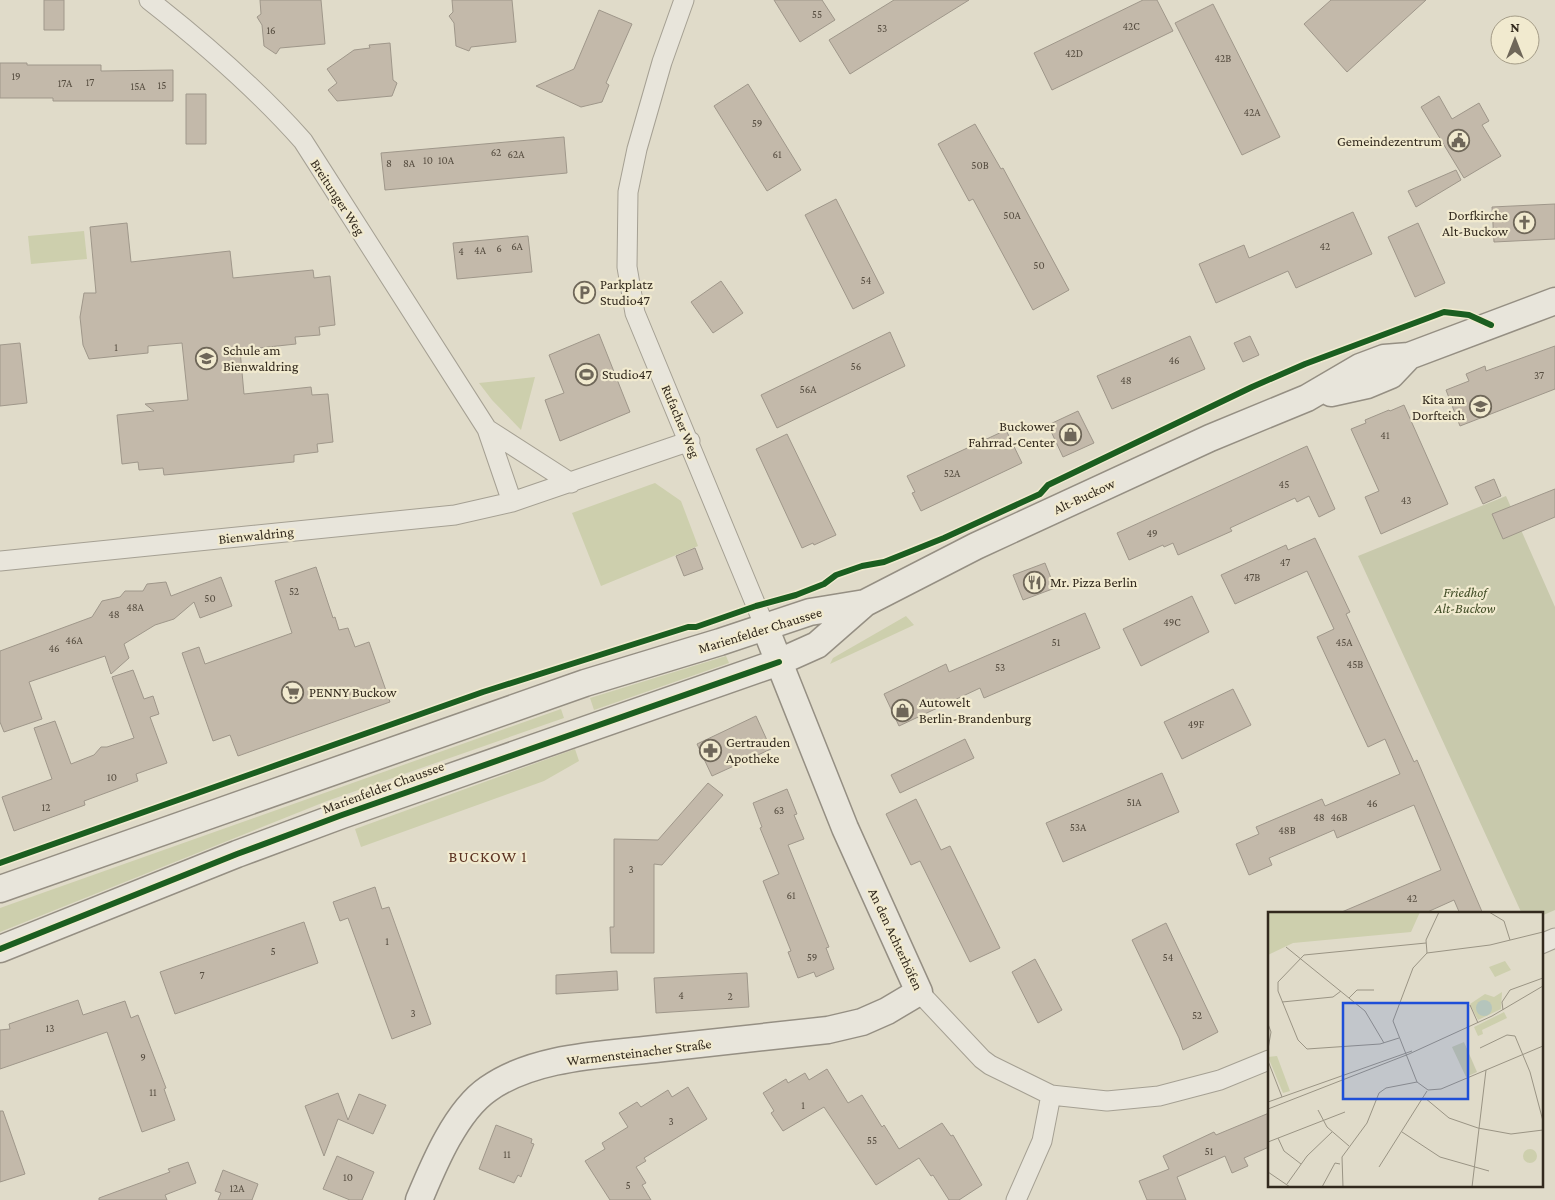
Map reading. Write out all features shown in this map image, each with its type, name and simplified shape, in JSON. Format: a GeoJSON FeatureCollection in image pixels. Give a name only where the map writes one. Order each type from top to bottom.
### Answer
{"type":"FeatureCollection","features":[{"type":"Feature","properties":{"kind":"main road","name":"Alt-Buckow"},"geometry":{"type":"LineString","coordinates":[[865,603],[976,546],[1210,438],[1306,398],[1360,367],[1384,358],[1409,356],[1555,301]]}},
{"type":"Feature","properties":{"kind":"main road","name":"Marienfelder Chaussee"},"geometry":{"type":"LineString","coordinates":[[0,889],[593,680],[810,612],[865,603]]}},
{"type":"Feature","properties":{"kind":"main road","name":"Marienfelder Chaussee"},"geometry":{"type":"LineString","coordinates":[[0,950],[237,854],[342,815],[779,662],[817,645],[865,603]]}},
{"type":"Feature","properties":{"kind":"main road","name":"Rufacher Weg"},"geometry":{"type":"LineString","coordinates":[[765,627],[779,662]]}},
{"type":"Feature","properties":{"kind":"main road","name":"An den Achterhöfen"},"geometry":{"type":"LineString","coordinates":[[779,662],[845,828],[919,992]]}},
{"type":"Feature","properties":{"kind":"main road","name":"Warmensteinacher Straße"},"geometry":{"type":"LineString","coordinates":[[419,1200],[433,1165],[446,1141],[474,1100],[494,1085],[524,1070],[538,1065],[582,1057],[828,1030],[862,1022],[887,1011],[919,992]]}},
{"type":"Feature","properties":{"kind":"street","name":"Breitunger Weg"},"geometry":{"type":"LineString","coordinates":[[149,0],[192,34],[242,78],[302,140],[487,429],[512,502]]}},
{"type":"Feature","properties":{"kind":"street","name":"Rufacher Weg"},"geometry":{"type":"LineString","coordinates":[[684,0],[662,62],[637,149],[628,192],[627,267],[636,312],[765,627]]}},
{"type":"Feature","properties":{"kind":"street","name":"Breitunger Weg"},"geometry":{"type":"LineString","coordinates":[[487,429],[571,483]]}},
{"type":"Feature","properties":{"kind":"street"},"geometry":{"type":"LineString","coordinates":[[512,502],[690,441]]}},
{"type":"Feature","properties":{"kind":"street","name":"Bienwaldring"},"geometry":{"type":"LineString","coordinates":[[0,561],[455,515],[512,502]]}},
{"type":"Feature","properties":{"kind":"street"},"geometry":{"type":"LineString","coordinates":[[1542,944],[1555,938]]}},
{"type":"Feature","properties":{"kind":"street","name":"An den Achterhöfen"},"geometry":{"type":"LineString","coordinates":[[919,992],[982,1059],[990,1065],[1051,1095],[1107,1100],[1159,1096],[1220,1080],[1268,1060]]}},
{"type":"Feature","properties":{"kind":"street"},"geometry":{"type":"LineString","coordinates":[[1020,1199],[1042,1141],[1051,1095]]}},
{"type":"Feature","properties":{"kind":"green space"},"geometry":{"type":"Polygon","coordinates":[[[84,231],[87,259],[31,264],[28,236],[84,231]]]}},
{"type":"Feature","properties":{"kind":"green space"},"geometry":{"type":"Polygon","coordinates":[[[535,377],[521,430],[492,400],[479,383],[535,377]]]}},
{"type":"Feature","properties":{"kind":"green space"},"geometry":{"type":"Polygon","coordinates":[[[655,483],[681,501],[698,546],[601,586],[572,513],[655,483]]]}},
{"type":"Feature","properties":{"kind":"green space","name":"Friedhof Alt-Buckow"},"geometry":{"type":"Polygon","coordinates":[[[1506,496],[1555,607],[1555,910],[1542,916],[1542,912],[1521,912],[1358,556],[1506,496]]]}},
{"type":"Feature","properties":{"kind":"green space"},"geometry":{"type":"Polygon","coordinates":[[[906,616],[914,625],[830,664],[833,658],[906,616]]]}},
{"type":"Feature","properties":{"kind":"green space"},"geometry":{"type":"Polygon","coordinates":[[[726,656],[729,663],[594,710],[590,698],[726,656]]]}},
{"type":"Feature","properties":{"kind":"green space"},"geometry":{"type":"Polygon","coordinates":[[[561,709],[564,718],[327,801],[0,932],[0,908],[561,709]]]}},
{"type":"Feature","properties":{"kind":"green space"},"geometry":{"type":"Polygon","coordinates":[[[575,749],[579,761],[544,781],[361,847],[355,829],[575,749]]]}},
{"type":"Feature","properties":{"kind":"building"},"geometry":{"type":"Polygon","coordinates":[[[44,0],[64,0],[64,30],[44,30],[44,0]]]}},
{"type":"Feature","properties":{"kind":"building"},"geometry":{"type":"Polygon","coordinates":[[[260,0],[321,0],[325,44],[280,48],[276,54],[264,46],[262,25],[257,17],[261,14],[260,0]]]}},
{"type":"Feature","properties":{"kind":"building"},"geometry":{"type":"Polygon","coordinates":[[[452,0],[512,0],[516,42],[471,47],[469,51],[456,46],[454,23],[449,16],[453,12],[452,0]]]}},
{"type":"Feature","properties":{"kind":"building"},"geometry":{"type":"Polygon","coordinates":[[[774,0],[822,0],[835,20],[800,42],[774,0]]]}},
{"type":"Feature","properties":{"kind":"building"},"geometry":{"type":"Polygon","coordinates":[[[894,0],[969,0],[850,74],[829,40],[894,0]]]}},
{"type":"Feature","properties":{"kind":"building"},"geometry":{"type":"Polygon","coordinates":[[[1143,0],[1157,0],[1173,31],[1052,90],[1034,53],[1143,0]]]}},
{"type":"Feature","properties":{"kind":"building"},"geometry":{"type":"Polygon","coordinates":[[[1331,0],[1426,0],[1347,72],[1304,24],[1331,0]]]}},
{"type":"Feature","properties":{"kind":"building"},"geometry":{"type":"Polygon","coordinates":[[[1213,4],[1280,137],[1242,155],[1175,23],[1213,4]]]}},
{"type":"Feature","properties":{"kind":"building"},"geometry":{"type":"Polygon","coordinates":[[[599,10],[632,24],[606,83],[609,85],[602,102],[581,107],[536,86],[574,69],[599,10]]]}},
{"type":"Feature","properties":{"kind":"building"},"geometry":{"type":"Polygon","coordinates":[[[390,43],[393,80],[397,83],[392,96],[337,101],[328,90],[337,83],[327,69],[354,50],[370,48],[369,45],[390,43]]]}},
{"type":"Feature","properties":{"kind":"building"},"geometry":{"type":"Polygon","coordinates":[[[0,63],[101,65],[101,71],[173,70],[173,101],[53,101],[53,98],[0,98],[0,63]]]}},
{"type":"Feature","properties":{"kind":"building"},"geometry":{"type":"Polygon","coordinates":[[[748,84],[801,170],[767,191],[714,106],[748,84]]]}},
{"type":"Feature","properties":{"kind":"building"},"geometry":{"type":"Polygon","coordinates":[[[186,94],[206,94],[206,144],[186,144],[186,94]]]}},
{"type":"Feature","properties":{"kind":"building","name":"Gemeindezentrum"},"geometry":{"type":"Polygon","coordinates":[[[1439,96],[1452,119],[1479,103],[1489,121],[1482,125],[1501,156],[1464,178],[1421,107],[1439,96]]]}},
{"type":"Feature","properties":{"kind":"building"},"geometry":{"type":"Polygon","coordinates":[[[975,124],[1001,169],[1003,168],[1069,290],[1033,310],[973,199],[969,201],[938,144],[975,124]]]}},
{"type":"Feature","properties":{"kind":"building"},"geometry":{"type":"Polygon","coordinates":[[[564,137],[567,173],[385,190],[381,153],[564,137]]]}},
{"type":"Feature","properties":{"kind":"building"},"geometry":{"type":"Polygon","coordinates":[[[1456,170],[1461,180],[1416,207],[1408,191],[1456,170]]]}},
{"type":"Feature","properties":{"kind":"building"},"geometry":{"type":"Polygon","coordinates":[[[836,199],[884,293],[853,309],[805,215],[836,199]]]}},
{"type":"Feature","properties":{"kind":"building","name":"Dorfkirche Alt-Buckow"},"geometry":{"type":"Polygon","coordinates":[[[1555,204],[1555,239],[1494,242],[1492,207],[1555,204]]]}},
{"type":"Feature","properties":{"kind":"building"},"geometry":{"type":"Polygon","coordinates":[[[1353,212],[1372,254],[1296,288],[1288,271],[1216,303],[1199,264],[1244,245],[1249,258],[1353,212]]]}},
{"type":"Feature","properties":{"kind":"building"},"geometry":{"type":"Polygon","coordinates":[[[127,223],[131,262],[230,251],[233,278],[313,270],[314,278],[330,276],[335,325],[319,327],[320,335],[295,337],[296,344],[240,350],[244,394],[311,387],[312,395],[328,394],[333,442],[317,444],[318,452],[294,455],[294,462],[164,475],[163,468],[139,470],[138,462],[122,464],[117,415],[154,411],[145,404],[188,400],[182,343],[148,346],[148,353],[89,359],[83,345],[80,317],[84,293],[96,293],[90,227],[127,223]]]}},
{"type":"Feature","properties":{"kind":"building"},"geometry":{"type":"Polygon","coordinates":[[[1418,223],[1445,283],[1415,297],[1388,237],[1418,223]]]}},
{"type":"Feature","properties":{"kind":"building"},"geometry":{"type":"Polygon","coordinates":[[[528,236],[532,272],[457,279],[453,243],[528,236]]]}},
{"type":"Feature","properties":{"kind":"building"},"geometry":{"type":"Polygon","coordinates":[[[721,281],[743,313],[713,333],[691,302],[721,281]]]}},
{"type":"Feature","properties":{"kind":"building"},"geometry":{"type":"Polygon","coordinates":[[[890,332],[905,366],[777,428],[761,395],[890,332]]]}},
{"type":"Feature","properties":{"kind":"building","name":"Studio47"},"geometry":{"type":"Polygon","coordinates":[[[599,334],[630,412],[560,441],[545,400],[564,393],[549,355],[599,334]]]}},
{"type":"Feature","properties":{"kind":"building"},"geometry":{"type":"Polygon","coordinates":[[[1190,336],[1205,369],[1112,409],[1097,376],[1190,336]]]}},
{"type":"Feature","properties":{"kind":"building"},"geometry":{"type":"Polygon","coordinates":[[[1250,336],[1259,355],[1243,362],[1234,343],[1250,336]]]}},
{"type":"Feature","properties":{"kind":"building"},"geometry":{"type":"Polygon","coordinates":[[[20,343],[27,403],[0,406],[0,345],[20,343]]]}},
{"type":"Feature","properties":{"kind":"building"},"geometry":{"type":"Polygon","coordinates":[[[1555,346],[1555,389],[1460,426],[1446,390],[1469,381],[1466,374],[1485,366],[1486,371],[1555,346]]]}},
{"type":"Feature","properties":{"kind":"building"},"geometry":{"type":"Polygon","coordinates":[[[1404,405],[1448,504],[1381,534],[1365,497],[1379,491],[1351,429],[1366,423],[1365,420],[1404,405]]]}},
{"type":"Feature","properties":{"kind":"building","name":"Buckower Fahrrad-Center"},"geometry":{"type":"Polygon","coordinates":[[[1078,411],[1094,443],[1063,457],[1048,425],[1078,411]]]}},
{"type":"Feature","properties":{"kind":"building"},"geometry":{"type":"Polygon","coordinates":[[[1006,430],[1022,463],[921,511],[912,493],[915,492],[907,476],[1006,430]]]}},
{"type":"Feature","properties":{"kind":"building"},"geometry":{"type":"Polygon","coordinates":[[[787,434],[836,535],[802,548],[756,449],[787,434]]]}},
{"type":"Feature","properties":{"kind":"building"},"geometry":{"type":"Polygon","coordinates":[[[1307,446],[1335,509],[1319,517],[1309,496],[1297,502],[1295,498],[1230,528],[1232,531],[1178,555],[1173,543],[1164,547],[1163,545],[1129,560],[1117,533],[1307,446]]]}},
{"type":"Feature","properties":{"kind":"building"},"geometry":{"type":"Polygon","coordinates":[[[1494,479],[1501,496],[1483,504],[1475,487],[1494,479]]]}},
{"type":"Feature","properties":{"kind":"building"},"geometry":{"type":"Polygon","coordinates":[[[1555,489],[1555,517],[1503,539],[1492,514],[1555,489]]]}},
{"type":"Feature","properties":{"kind":"building"},"geometry":{"type":"Polygon","coordinates":[[[1315,538],[1350,612],[1346,614],[1414,762],[1417,760],[1482,912],[1459,912],[1454,900],[1427,912],[1342,912],[1441,870],[1414,805],[1337,838],[1334,830],[1269,858],[1272,865],[1249,875],[1236,844],[1259,834],[1256,827],[1322,799],[1325,806],[1400,774],[1385,739],[1368,747],[1317,637],[1334,629],[1307,571],[1235,604],[1221,575],[1286,545],[1288,550],[1315,538]]]}},
{"type":"Feature","properties":{"kind":"building"},"geometry":{"type":"Polygon","coordinates":[[[695,548],[703,569],[684,576],[676,556],[695,548]]]}},
{"type":"Feature","properties":{"kind":"building","name":"Mr. Pizza Berlin"},"geometry":{"type":"Polygon","coordinates":[[[1045,563],[1055,588],[1023,600],[1013,575],[1045,563]]]}},
{"type":"Feature","properties":{"kind":"building","name":"PENNY Buckow"},"geometry":{"type":"Polygon","coordinates":[[[316,567],[333,618],[335,617],[339,630],[348,628],[355,647],[369,642],[390,702],[238,756],[230,735],[213,741],[182,653],[199,647],[205,664],[292,633],[275,581],[316,567]]]}},
{"type":"Feature","properties":{"kind":"building"},"geometry":{"type":"Polygon","coordinates":[[[221,577],[232,606],[200,618],[194,602],[174,619],[155,625],[124,644],[129,658],[111,674],[105,656],[29,682],[42,719],[4,732],[0,722],[0,651],[92,617],[102,601],[120,597],[125,591],[143,591],[147,584],[166,582],[171,596],[221,577]]]}},
{"type":"Feature","properties":{"kind":"building"},"geometry":{"type":"Polygon","coordinates":[[[1192,596],[1209,632],[1141,666],[1123,629],[1192,596]]]}},
{"type":"Feature","properties":{"kind":"building"},"geometry":{"type":"Polygon","coordinates":[[[1085,613],[1100,648],[984,698],[980,688],[899,726],[884,694],[946,664],[949,672],[1085,613]]]}},
{"type":"Feature","properties":{"kind":"building"},"geometry":{"type":"Polygon","coordinates":[[[133,670],[144,699],[153,696],[159,714],[150,717],[167,763],[136,774],[138,781],[84,801],[85,805],[14,831],[2,797],[52,779],[34,728],[55,721],[71,764],[94,755],[101,747],[107,747],[134,738],[112,677],[133,670]]]}},
{"type":"Feature","properties":{"kind":"building"},"geometry":{"type":"Polygon","coordinates":[[[1233,689],[1251,725],[1182,759],[1164,722],[1233,689]]]}},
{"type":"Feature","properties":{"kind":"building"},"geometry":{"type":"Polygon","coordinates":[[[756,716],[771,749],[712,776],[697,744],[756,716]]]}},
{"type":"Feature","properties":{"kind":"building"},"geometry":{"type":"Polygon","coordinates":[[[965,739],[974,758],[900,793],[891,775],[965,739]]]}},
{"type":"Feature","properties":{"kind":"building"},"geometry":{"type":"Polygon","coordinates":[[[1162,773],[1179,812],[1063,862],[1046,823],[1162,773]]]}},
{"type":"Feature","properties":{"kind":"building"},"geometry":{"type":"Polygon","coordinates":[[[708,783],[723,795],[662,865],[654,864],[654,953],[611,953],[610,927],[614,927],[614,839],[658,840],[708,783]]]}},
{"type":"Feature","properties":{"kind":"building"},"geometry":{"type":"Polygon","coordinates":[[[787,789],[797,814],[794,815],[804,839],[788,845],[829,947],[826,948],[834,969],[816,977],[814,972],[798,978],[788,952],[791,951],[763,881],[779,874],[760,828],[762,827],[753,803],[787,789]]]}},
{"type":"Feature","properties":{"kind":"building"},"geometry":{"type":"Polygon","coordinates":[[[916,799],[941,850],[950,846],[1000,948],[970,962],[920,861],[911,865],[886,814],[916,799]]]}},
{"type":"Feature","properties":{"kind":"building"},"geometry":{"type":"Polygon","coordinates":[[[375,887],[382,909],[389,907],[431,1024],[392,1039],[348,918],[340,921],[333,902],[375,887]]]}},
{"type":"Feature","properties":{"kind":"building"},"geometry":{"type":"Polygon","coordinates":[[[304,922],[318,963],[175,1014],[160,972],[304,922]]]}},
{"type":"Feature","properties":{"kind":"building"},"geometry":{"type":"Polygon","coordinates":[[[1166,923],[1218,1032],[1183,1050],[1132,940],[1166,923]]]}},
{"type":"Feature","properties":{"kind":"building"},"geometry":{"type":"Polygon","coordinates":[[[1035,959],[1062,1010],[1038,1023],[1012,972],[1035,959]]]}},
{"type":"Feature","properties":{"kind":"building"},"geometry":{"type":"Polygon","coordinates":[[[617,971],[618,990],[556,994],[556,975],[617,971]]]}},
{"type":"Feature","properties":{"kind":"building"},"geometry":{"type":"Polygon","coordinates":[[[747,973],[749,1007],[656,1013],[654,978],[747,973]]]}},
{"type":"Feature","properties":{"kind":"building"},"geometry":{"type":"Polygon","coordinates":[[[78,1000],[83,1015],[125,1001],[131,1018],[138,1015],[166,1088],[164,1089],[175,1120],[142,1132],[107,1032],[0,1069],[0,1030],[10,1029],[9,1024],[78,1000]]]}},
{"type":"Feature","properties":{"kind":"building"},"geometry":{"type":"Polygon","coordinates":[[[827,1069],[848,1103],[862,1095],[882,1127],[884,1125],[899,1149],[942,1123],[951,1136],[953,1135],[982,1185],[959,1200],[949,1200],[933,1175],[931,1176],[919,1158],[876,1185],[824,1107],[783,1131],[771,1113],[774,1111],[763,1093],[786,1079],[788,1083],[805,1073],[809,1080],[827,1069]]]}},
{"type":"Feature","properties":{"kind":"building"},"geometry":{"type":"Polygon","coordinates":[[[688,1087],[707,1119],[644,1158],[646,1161],[636,1167],[646,1183],[642,1185],[651,1200],[610,1200],[585,1161],[605,1149],[602,1143],[628,1127],[619,1113],[637,1102],[641,1107],[668,1090],[672,1097],[688,1087]]]}},
{"type":"Feature","properties":{"kind":"building"},"geometry":{"type":"Polygon","coordinates":[[[338,1093],[348,1120],[359,1094],[386,1105],[373,1134],[338,1119],[324,1156],[305,1106],[338,1093]]]}},
{"type":"Feature","properties":{"kind":"building"},"geometry":{"type":"Polygon","coordinates":[[[0,1111],[3,1111],[25,1174],[0,1182],[0,1111]]]}},
{"type":"Feature","properties":{"kind":"building"},"geometry":{"type":"Polygon","coordinates":[[[1268,1113],[1268,1147],[1244,1158],[1248,1166],[1232,1173],[1225,1156],[1177,1177],[1186,1200],[1147,1200],[1139,1181],[1169,1169],[1163,1156],[1214,1132],[1216,1135],[1268,1113]]]}},
{"type":"Feature","properties":{"kind":"building"},"geometry":{"type":"Polygon","coordinates":[[[496,1125],[532,1139],[531,1143],[534,1144],[521,1177],[518,1175],[514,1183],[479,1169],[496,1125]]]}},
{"type":"Feature","properties":{"kind":"building"},"geometry":{"type":"Polygon","coordinates":[[[337,1156],[374,1172],[362,1200],[350,1200],[323,1189],[337,1156]]]}},
{"type":"Feature","properties":{"kind":"building"},"geometry":{"type":"Polygon","coordinates":[[[188,1162],[196,1183],[165,1195],[167,1200],[99,1200],[99,1198],[170,1172],[168,1169],[188,1162]]]}},
{"type":"Feature","properties":{"kind":"building"},"geometry":{"type":"Polygon","coordinates":[[[223,1170],[258,1184],[252,1200],[218,1200],[221,1193],[215,1191],[223,1170]]]}},
{"type":"Feature","properties":{"kind":"cycle path"},"geometry":{"type":"LineString","coordinates":[[0,863],[483,692],[796,595],[824,584],[836,575],[862,566],[884,562],[944,538],[1040,494],[1048,485],[1252,387],[1305,364],[1444,312],[1469,315],[1491,325]]}},
{"type":"Feature","properties":{"kind":"cycle path"},"geometry":{"type":"LineString","coordinates":[[0,949],[237,854],[342,815],[779,662]]}},
{"type":"Feature","properties":{"kind":"place","name":"Gemeindezentrum"},"geometry":{"type":"Point","coordinates":[1458,141]}},
{"type":"Feature","properties":{"kind":"place","name":"Dorfkirche Alt-Buckow"},"geometry":{"type":"Point","coordinates":[1524,223]}},
{"type":"Feature","properties":{"kind":"place","name":"Parkplatz Studio47"},"geometry":{"type":"Point","coordinates":[584,292]}},
{"type":"Feature","properties":{"kind":"place","name":"Schule am Bienwaldring"},"geometry":{"type":"Point","coordinates":[207,358]}},
{"type":"Feature","properties":{"kind":"place","name":"Studio47"},"geometry":{"type":"Point","coordinates":[586,374]}},
{"type":"Feature","properties":{"kind":"place","name":"Kita am Dorfteich"},"geometry":{"type":"Point","coordinates":[1481,407]}},
{"type":"Feature","properties":{"kind":"place","name":"Buckower Fahrrad-Center"},"geometry":{"type":"Point","coordinates":[1071,434]}},
{"type":"Feature","properties":{"kind":"place","name":"Mr. Pizza Berlin"},"geometry":{"type":"Point","coordinates":[1034,582]}},
{"type":"Feature","properties":{"kind":"place","name":"PENNY Buckow"},"geometry":{"type":"Point","coordinates":[293,692]}},
{"type":"Feature","properties":{"kind":"place","name":"Autowelt Berlin-Brandenburg"},"geometry":{"type":"Point","coordinates":[903,710]}},
{"type":"Feature","properties":{"kind":"place","name":"Gertrauden Apotheke"},"geometry":{"type":"Point","coordinates":[710,750]}},
{"type":"Feature","properties":{"kind":"district","name":"BUCKOW 1"},"geometry":{"type":"Point","coordinates":[488,856]}}]}
